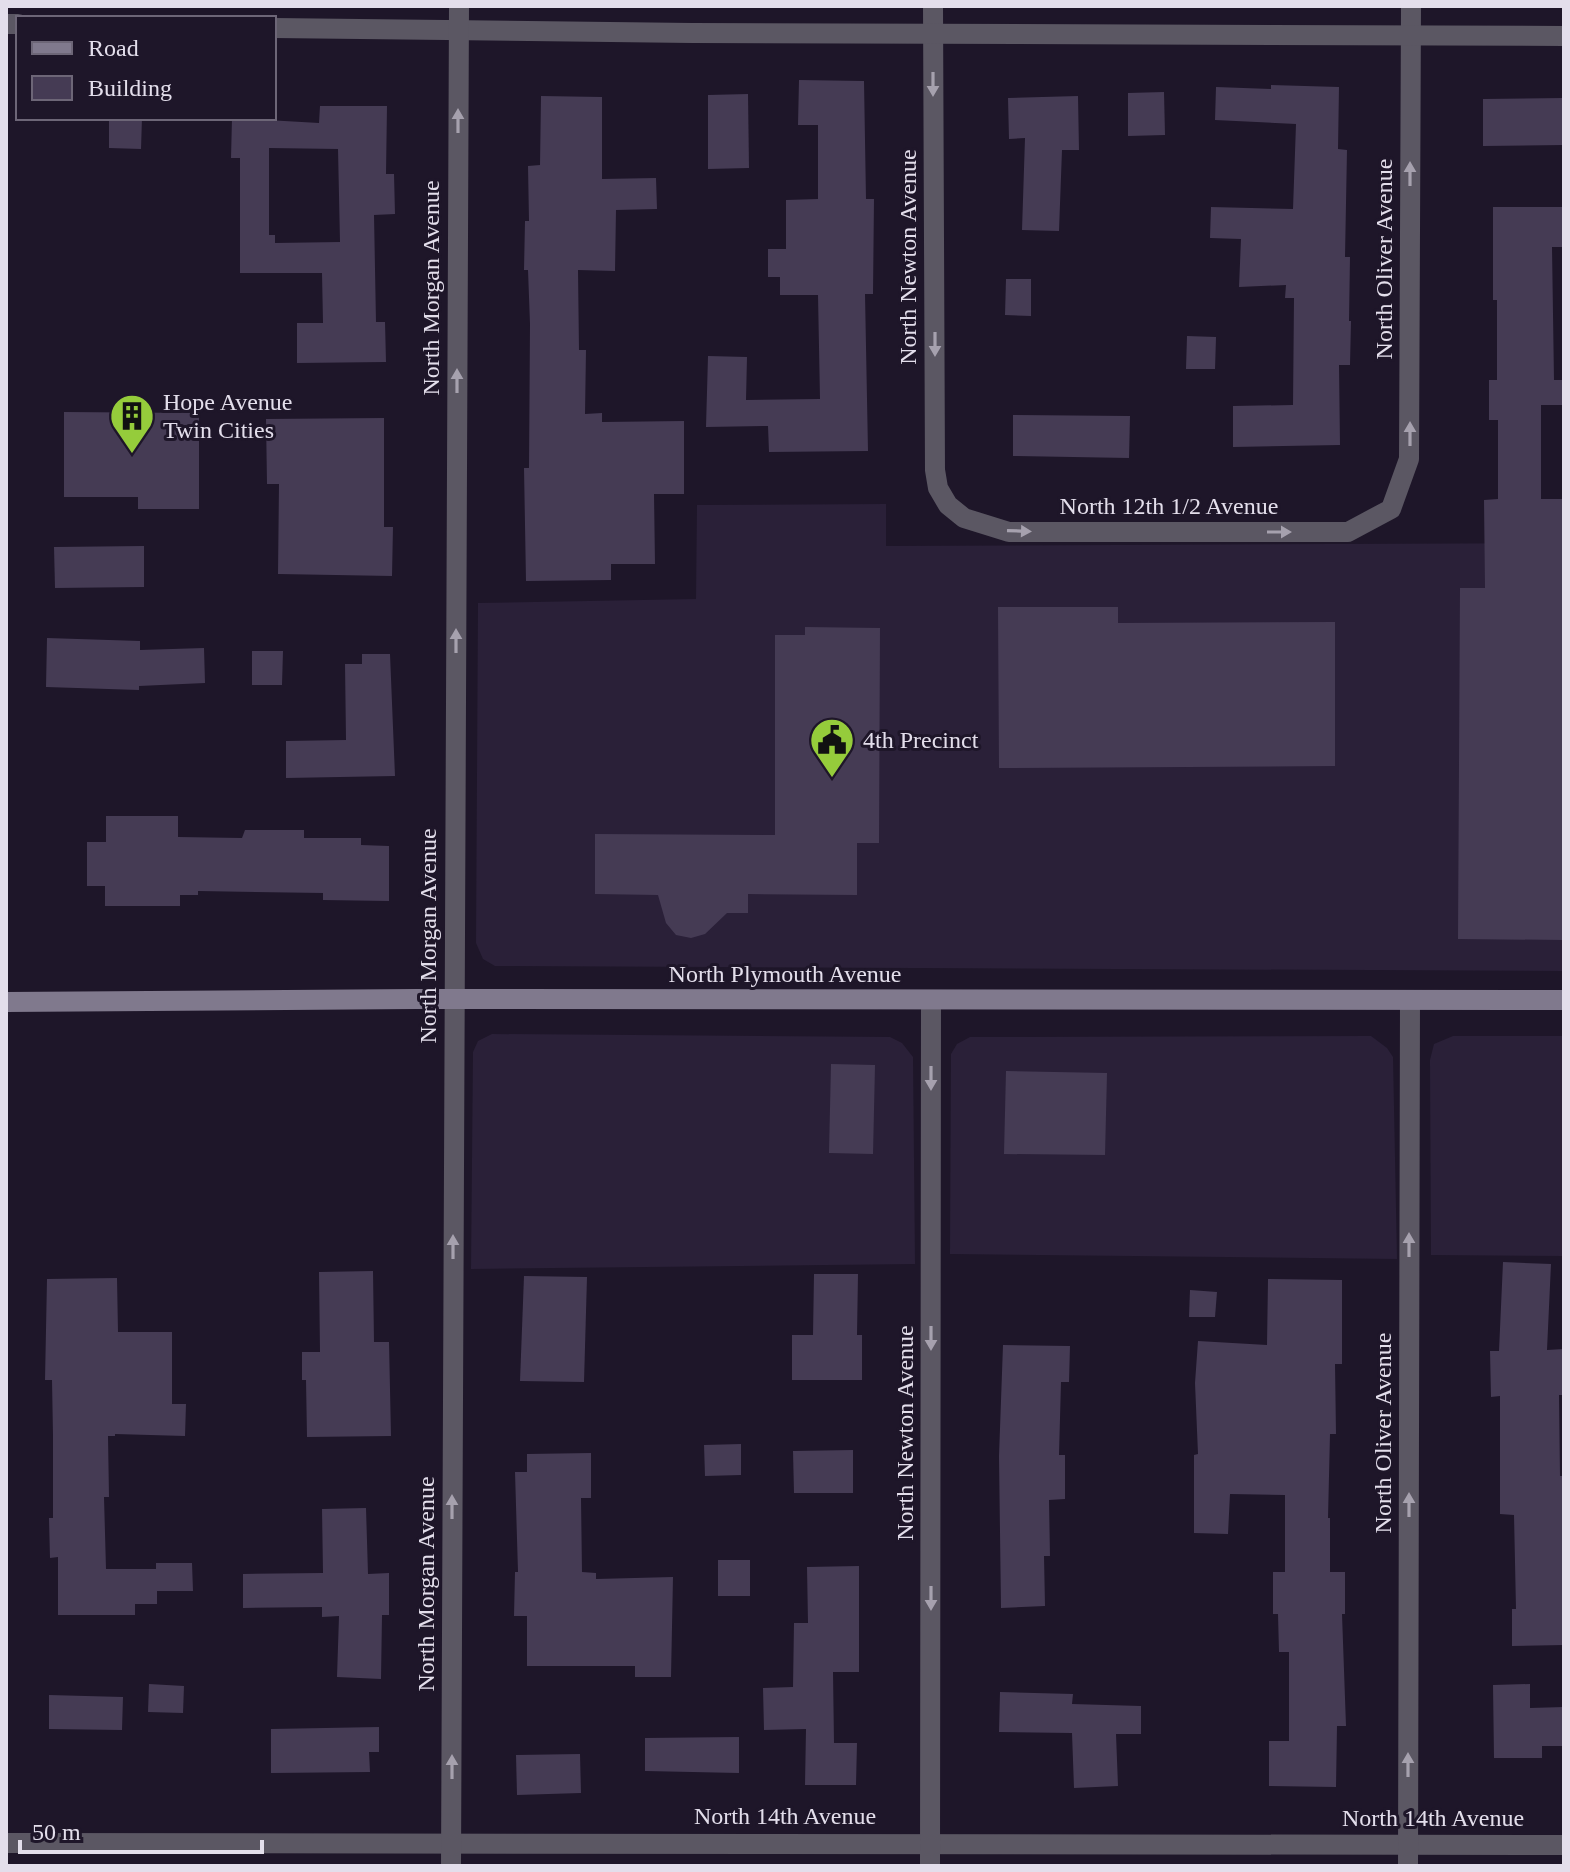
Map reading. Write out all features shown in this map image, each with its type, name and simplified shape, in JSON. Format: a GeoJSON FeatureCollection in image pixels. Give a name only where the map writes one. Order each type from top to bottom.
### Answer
{"type":"FeatureCollection","features":[{"type":"Feature","properties":{"kind":"main road","name":"North Plymouth Avenue"},"geometry":{"type":"LineString","coordinates":[[6,1002],[454,999],[1564,1000]]}},
{"type":"Feature","properties":{"kind":"street","name":"North Morgan Avenue"},"geometry":{"type":"LineString","coordinates":[[451,1866],[459,6]]}},
{"type":"Feature","properties":{"kind":"street","name":"North Newton Avenue"},"geometry":{"type":"LineString","coordinates":[[933,6],[935,470],[938,488],[948,505]]}},
{"type":"Feature","properties":{"kind":"street","name":"North Oliver Avenue"},"geometry":{"type":"LineString","coordinates":[[1391,509],[1409,459],[1411,6]]}},
{"type":"Feature","properties":{"kind":"street"},"geometry":{"type":"LineString","coordinates":[[276,28],[1564,36]]}},
{"type":"Feature","properties":{"kind":"street","name":"North 12th 1/2 Avenue"},"geometry":{"type":"LineString","coordinates":[[948,505],[964,518],[1009,532],[1348,532],[1391,509]]}},
{"type":"Feature","properties":{"kind":"street","name":"North Newton Avenue"},"geometry":{"type":"LineString","coordinates":[[930,1866],[931,1000]]}},
{"type":"Feature","properties":{"kind":"street","name":"North Oliver Avenue"},"geometry":{"type":"LineString","coordinates":[[1408,1866],[1410,1000]]}},
{"type":"Feature","properties":{"kind":"street","name":"North 14th Avenue"},"geometry":{"type":"LineString","coordinates":[[6,1843],[1564,1845]]}},
{"type":"Feature","properties":{"kind":"shaded area"},"geometry":{"type":"Polygon","coordinates":[[[886,504],[886,546],[1564,543],[1564,971],[495,966],[483,959],[476,943],[478,603],[696,599],[697,505],[886,504]]]}},
{"type":"Feature","properties":{"kind":"shaded area"},"geometry":{"type":"Polygon","coordinates":[[[492,1034],[890,1037],[902,1043],[913,1057],[915,1264],[471,1269],[473,1052],[478,1041],[492,1034]]]}},
{"type":"Feature","properties":{"kind":"shaded area"},"geometry":{"type":"Polygon","coordinates":[[[1371,1036],[1393,1057],[1397,1259],[950,1254],[951,1054],[957,1044],[970,1037],[1371,1036]]]}},
{"type":"Feature","properties":{"kind":"shaded area"},"geometry":{"type":"Polygon","coordinates":[[[1453,1036],[1564,1036],[1564,1256],[1431,1255],[1430,1060],[1434,1044],[1453,1036]]]}},
{"type":"Feature","properties":{"kind":"building"},"geometry":{"type":"Polygon","coordinates":[[[799,80],[864,81],[866,199],[874,199],[873,294],[865,294],[868,451],[769,452],[768,426],[706,427],[708,356],[747,357],[746,400],[820,399],[818,295],[780,295],[780,277],[768,277],[768,249],[786,249],[786,200],[818,199],[818,125],[798,125],[799,80]]]}},
{"type":"Feature","properties":{"kind":"building"},"geometry":{"type":"Polygon","coordinates":[[[1271,85],[1339,87],[1338,149],[1347,150],[1345,257],[1350,257],[1351,321],[1350,365],[1339,365],[1340,445],[1233,447],[1233,406],[1293,405],[1294,298],[1285,298],[1286,285],[1239,287],[1241,239],[1210,238],[1211,207],[1293,209],[1296,124],[1215,120],[1216,87],[1271,89],[1271,85]]]}},
{"type":"Feature","properties":{"kind":"building"},"geometry":{"type":"Polygon","coordinates":[[[1164,92],[1165,135],[1128,136],[1128,93],[1164,92]]]}},
{"type":"Feature","properties":{"kind":"building"},"geometry":{"type":"Polygon","coordinates":[[[748,94],[749,168],[708,169],[708,95],[748,94]]]}},
{"type":"Feature","properties":{"kind":"building"},"geometry":{"type":"Polygon","coordinates":[[[541,96],[602,97],[602,179],[656,178],[657,209],[616,210],[615,271],[578,270],[579,350],[586,350],[585,414],[602,413],[602,422],[684,421],[684,494],[654,494],[655,564],[611,564],[611,580],[526,581],[524,468],[529,468],[530,324],[528,270],[524,270],[525,221],[529,221],[528,166],[540,165],[541,96]]]}},
{"type":"Feature","properties":{"kind":"building"},"geometry":{"type":"Polygon","coordinates":[[[1078,96],[1079,150],[1062,150],[1059,231],[1022,230],[1025,138],[1009,139],[1008,98],[1078,96]]]}},
{"type":"Feature","properties":{"kind":"building"},"geometry":{"type":"Polygon","coordinates":[[[1564,98],[1564,145],[1483,146],[1483,99],[1564,98]]]}},
{"type":"Feature","properties":{"kind":"building"},"geometry":{"type":"Polygon","coordinates":[[[320,106],[387,106],[386,174],[394,174],[395,214],[374,215],[376,322],[385,322],[386,362],[297,363],[297,323],[323,323],[322,273],[240,273],[240,158],[231,158],[232,120],[319,123],[320,106]],[[269,148],[269,235],[275,235],[275,243],[340,242],[338,149],[269,148]]]}},
{"type":"Feature","properties":{"kind":"building"},"geometry":{"type":"Polygon","coordinates":[[[109,120],[142,120],[141,149],[109,148],[109,120]]]}},
{"type":"Feature","properties":{"kind":"building"},"geometry":{"type":"Polygon","coordinates":[[[1493,207],[1564,207],[1564,247],[1552,247],[1554,380],[1564,380],[1564,405],[1541,405],[1541,499],[1564,499],[1564,940],[1458,939],[1460,588],[1485,588],[1484,500],[1498,499],[1498,420],[1489,420],[1489,380],[1497,380],[1493,207]]]}},
{"type":"Feature","properties":{"kind":"building"},"geometry":{"type":"Polygon","coordinates":[[[1006,279],[1031,279],[1031,316],[1005,315],[1006,279]]]}},
{"type":"Feature","properties":{"kind":"building"},"geometry":{"type":"Polygon","coordinates":[[[1187,336],[1216,337],[1215,369],[1186,369],[1187,336]]]}},
{"type":"Feature","properties":{"kind":"building","name":"Hope Avenue Twin Cities"},"geometry":{"type":"Polygon","coordinates":[[[64,412],[199,413],[199,509],[138,509],[138,497],[64,497],[64,412]]]}},
{"type":"Feature","properties":{"kind":"building"},"geometry":{"type":"Polygon","coordinates":[[[1013,415],[1130,416],[1129,458],[1013,456],[1013,415]]]}},
{"type":"Feature","properties":{"kind":"building"},"geometry":{"type":"Polygon","coordinates":[[[384,418],[384,527],[393,527],[392,576],[278,574],[279,484],[267,484],[266,419],[384,418]]]}},
{"type":"Feature","properties":{"kind":"building"},"geometry":{"type":"Polygon","coordinates":[[[144,546],[144,587],[55,588],[54,547],[144,546]]]}},
{"type":"Feature","properties":{"kind":"building"},"geometry":{"type":"Polygon","coordinates":[[[998,607],[1118,607],[1118,623],[1335,622],[1335,766],[999,768],[998,607]]]}},
{"type":"Feature","properties":{"kind":"building","name":"4th Precinct"},"geometry":{"type":"Polygon","coordinates":[[[805,627],[880,628],[879,843],[857,843],[857,895],[748,894],[748,913],[727,913],[705,934],[691,938],[676,935],[666,923],[658,895],[595,894],[595,834],[775,835],[775,635],[805,635],[805,627]]]}},
{"type":"Feature","properties":{"kind":"building"},"geometry":{"type":"Polygon","coordinates":[[[47,638],[140,641],[140,650],[204,648],[205,683],[139,686],[139,690],[46,687],[47,638]]]}},
{"type":"Feature","properties":{"kind":"building"},"geometry":{"type":"Polygon","coordinates":[[[252,651],[283,651],[282,685],[252,685],[252,651]]]}},
{"type":"Feature","properties":{"kind":"building"},"geometry":{"type":"Polygon","coordinates":[[[362,654],[390,654],[395,776],[286,778],[286,741],[346,740],[345,664],[362,664],[362,654]]]}},
{"type":"Feature","properties":{"kind":"building"},"geometry":{"type":"Polygon","coordinates":[[[106,816],[178,816],[178,837],[242,838],[245,830],[304,830],[304,838],[361,838],[361,845],[389,846],[389,901],[323,900],[323,893],[198,891],[198,895],[180,895],[180,906],[105,906],[105,886],[87,886],[87,842],[106,842],[106,816]]]}},
{"type":"Feature","properties":{"kind":"building"},"geometry":{"type":"Polygon","coordinates":[[[831,1064],[875,1065],[873,1154],[829,1153],[831,1064]]]}},
{"type":"Feature","properties":{"kind":"building"},"geometry":{"type":"Polygon","coordinates":[[[1006,1071],[1107,1073],[1105,1155],[1004,1154],[1006,1071]]]}},
{"type":"Feature","properties":{"kind":"building"},"geometry":{"type":"Polygon","coordinates":[[[1503,1262],[1551,1264],[1547,1350],[1564,1349],[1564,1395],[1559,1395],[1560,1476],[1564,1476],[1564,1645],[1512,1646],[1512,1609],[1516,1609],[1514,1515],[1500,1514],[1500,1396],[1491,1397],[1490,1351],[1499,1351],[1503,1262]]]}},
{"type":"Feature","properties":{"kind":"building"},"geometry":{"type":"Polygon","coordinates":[[[373,1271],[374,1342],[389,1342],[391,1436],[307,1437],[302,1352],[320,1352],[319,1272],[373,1271]]]}},
{"type":"Feature","properties":{"kind":"building"},"geometry":{"type":"Polygon","coordinates":[[[814,1274],[858,1274],[857,1335],[862,1335],[862,1380],[792,1380],[792,1335],[813,1335],[814,1274]]]}},
{"type":"Feature","properties":{"kind":"building"},"geometry":{"type":"Polygon","coordinates":[[[524,1276],[587,1277],[584,1382],[520,1381],[524,1276]]]}},
{"type":"Feature","properties":{"kind":"building"},"geometry":{"type":"Polygon","coordinates":[[[117,1278],[118,1332],[172,1332],[172,1404],[186,1404],[185,1436],[108,1436],[109,1497],[104,1497],[106,1569],[156,1569],[156,1563],[192,1563],[193,1591],[157,1591],[157,1604],[135,1604],[135,1615],[58,1615],[58,1557],[50,1558],[53,1436],[52,1380],[45,1380],[47,1279],[117,1278]]]}},
{"type":"Feature","properties":{"kind":"building"},"geometry":{"type":"Polygon","coordinates":[[[1268,1279],[1342,1280],[1342,1364],[1335,1364],[1336,1434],[1330,1434],[1328,1518],[1330,1572],[1345,1572],[1345,1614],[1342,1614],[1346,1726],[1337,1726],[1336,1787],[1269,1786],[1269,1741],[1289,1741],[1289,1652],[1279,1652],[1278,1614],[1273,1614],[1273,1572],[1285,1572],[1285,1495],[1230,1494],[1228,1534],[1194,1533],[1198,1341],[1267,1345],[1268,1279]]]}},
{"type":"Feature","properties":{"kind":"building"},"geometry":{"type":"Polygon","coordinates":[[[1190,1290],[1217,1292],[1215,1317],[1189,1317],[1190,1290]]]}},
{"type":"Feature","properties":{"kind":"building"},"geometry":{"type":"Polygon","coordinates":[[[1003,1345],[1070,1346],[1069,1382],[1061,1382],[1059,1455],[1065,1455],[1065,1499],[1049,1500],[1050,1556],[1044,1556],[1045,1606],[1001,1608],[999,1456],[1003,1345]]]}},
{"type":"Feature","properties":{"kind":"building"},"geometry":{"type":"Polygon","coordinates":[[[741,1444],[741,1475],[705,1476],[704,1445],[741,1444]]]}},
{"type":"Feature","properties":{"kind":"building"},"geometry":{"type":"Polygon","coordinates":[[[853,1450],[853,1493],[794,1493],[793,1451],[853,1450]]]}},
{"type":"Feature","properties":{"kind":"building"},"geometry":{"type":"Polygon","coordinates":[[[591,1453],[591,1498],[581,1498],[582,1572],[596,1573],[596,1579],[673,1577],[671,1677],[635,1677],[635,1666],[527,1666],[527,1616],[514,1616],[515,1572],[518,1572],[515,1472],[527,1472],[527,1454],[591,1453]]]}},
{"type":"Feature","properties":{"kind":"building"},"geometry":{"type":"Polygon","coordinates":[[[366,1508],[368,1574],[389,1573],[389,1615],[382,1615],[381,1679],[337,1677],[339,1616],[322,1617],[322,1607],[243,1608],[243,1574],[323,1573],[322,1509],[366,1508]]]}},
{"type":"Feature","properties":{"kind":"building"},"geometry":{"type":"Polygon","coordinates":[[[718,1560],[750,1560],[750,1596],[718,1596],[718,1560]]]}},
{"type":"Feature","properties":{"kind":"building"},"geometry":{"type":"Polygon","coordinates":[[[859,1566],[859,1672],[833,1672],[834,1743],[857,1743],[856,1785],[805,1785],[806,1729],[764,1730],[763,1688],[793,1687],[794,1623],[808,1623],[807,1567],[859,1566]]]}},
{"type":"Feature","properties":{"kind":"building"},"geometry":{"type":"Polygon","coordinates":[[[149,1684],[184,1686],[183,1713],[148,1712],[149,1684]]]}},
{"type":"Feature","properties":{"kind":"building"},"geometry":{"type":"Polygon","coordinates":[[[1530,1684],[1530,1708],[1564,1707],[1564,1746],[1542,1746],[1542,1758],[1494,1758],[1493,1685],[1530,1684]]]}},
{"type":"Feature","properties":{"kind":"building"},"geometry":{"type":"Polygon","coordinates":[[[1000,1692],[1073,1694],[1072,1704],[1141,1706],[1141,1734],[1116,1734],[1118,1786],[1074,1788],[1072,1733],[999,1732],[1000,1692]]]}},
{"type":"Feature","properties":{"kind":"building"},"geometry":{"type":"Polygon","coordinates":[[[49,1695],[123,1697],[122,1730],[49,1729],[49,1695]]]}},
{"type":"Feature","properties":{"kind":"building"},"geometry":{"type":"Polygon","coordinates":[[[379,1727],[379,1752],[369,1752],[370,1772],[271,1773],[271,1729],[379,1727]]]}},
{"type":"Feature","properties":{"kind":"building"},"geometry":{"type":"Polygon","coordinates":[[[739,1737],[739,1773],[645,1771],[645,1738],[739,1737]]]}},
{"type":"Feature","properties":{"kind":"building"},"geometry":{"type":"Polygon","coordinates":[[[580,1754],[581,1793],[517,1795],[516,1755],[580,1754]]]}},
{"type":"Feature","properties":{"kind":"place","name":"Hope Avenue Twin Cities"},"geometry":{"type":"Point","coordinates":[132,455]}},
{"type":"Feature","properties":{"kind":"place","name":"4th Precinct"},"geometry":{"type":"Point","coordinates":[832,779]}}]}
